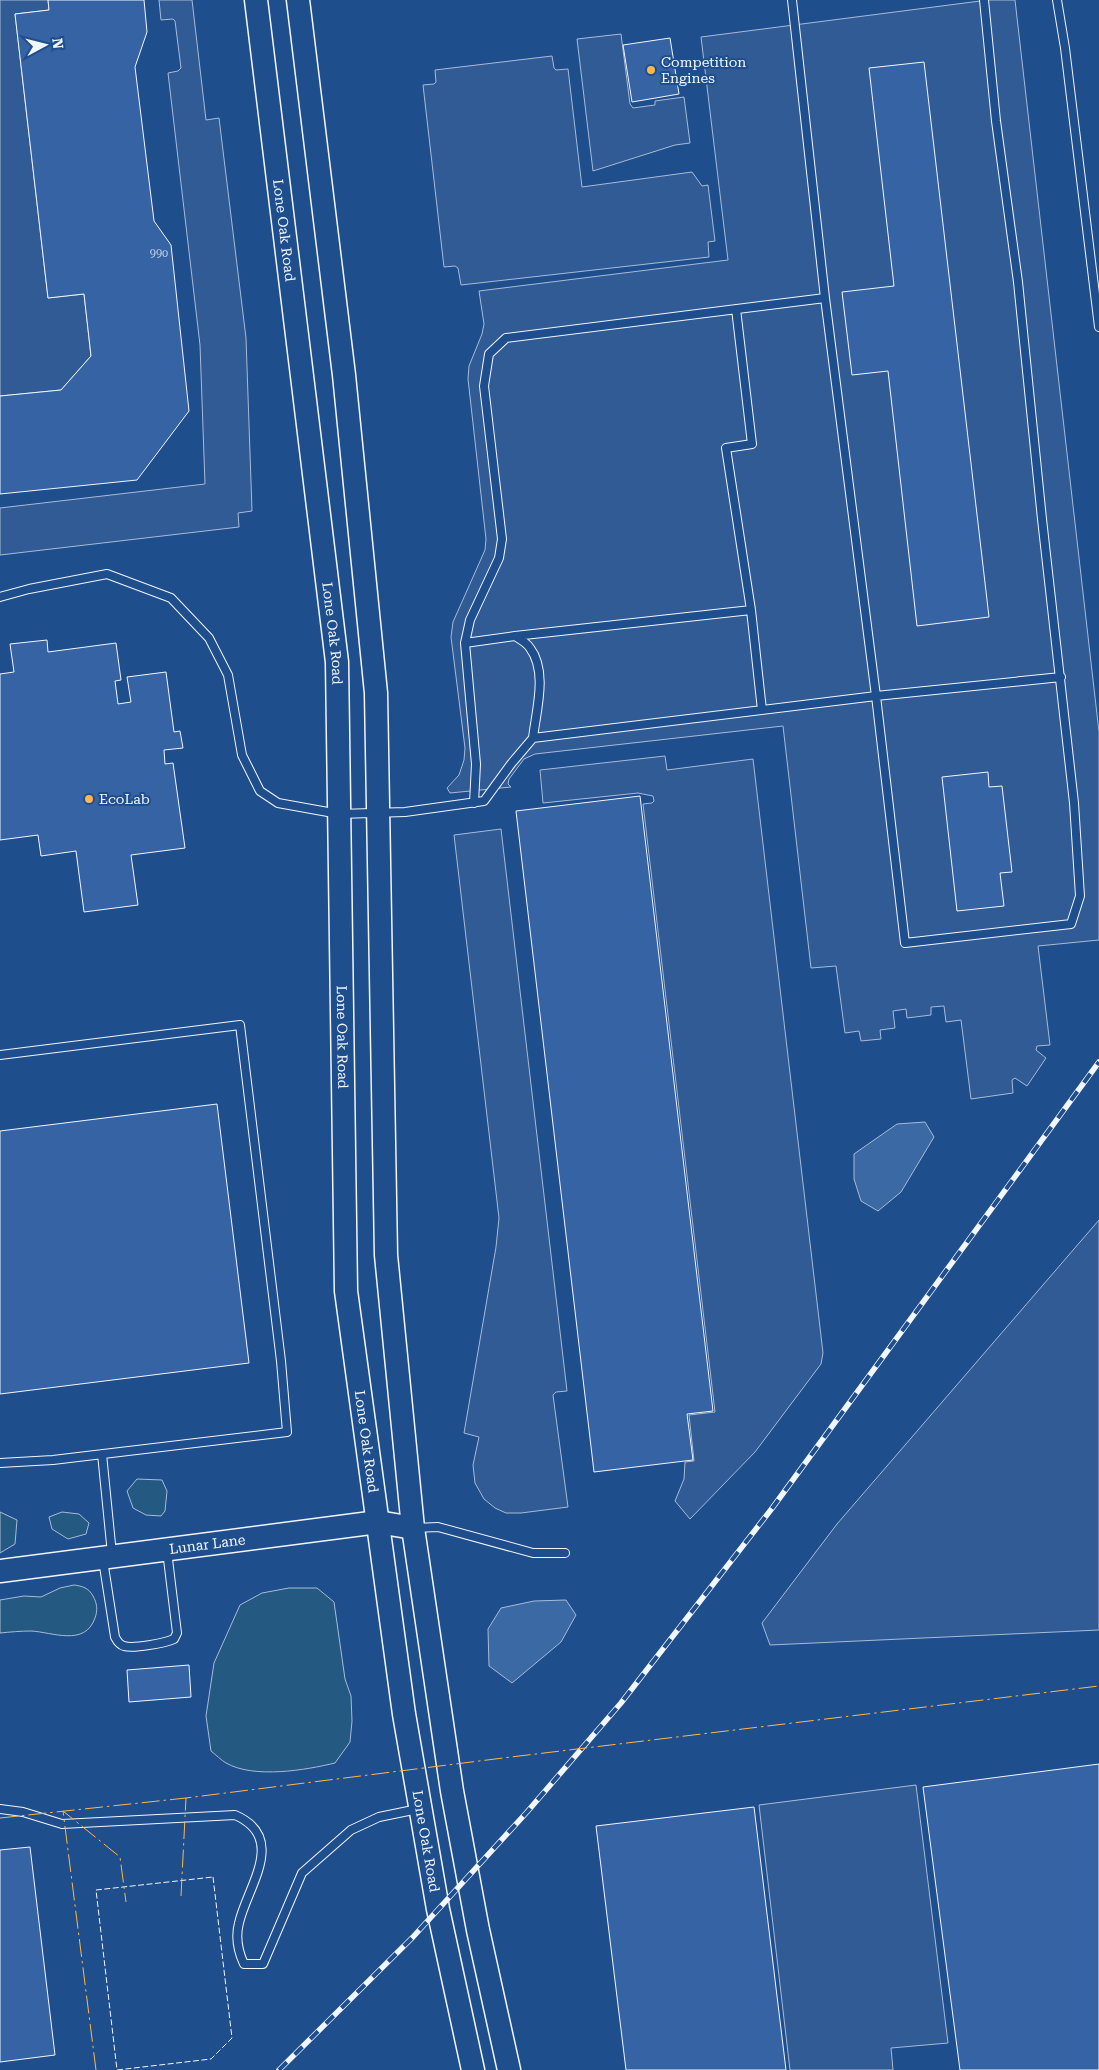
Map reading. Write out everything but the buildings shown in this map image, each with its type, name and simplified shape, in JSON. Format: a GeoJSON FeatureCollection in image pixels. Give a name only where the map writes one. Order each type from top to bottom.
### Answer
{"type":"FeatureCollection","features":[{"type":"Feature","properties":{"kind":"main road","name":"Lone Oak Road"},"geometry":{"type":"LineString","coordinates":[[256,0],[337,662],[346,1291],[404,1714],[438,1909],[473,2070]]}},
{"type":"Feature","properties":{"kind":"main road"},"geometry":{"type":"LineString","coordinates":[[298,0],[344,375],[376,693],[386,1255],[413,1528],[452,1791],[478,1930],[509,2070]]}},
{"type":"Feature","properties":{"kind":"main road","name":"Lunar Lane"},"geometry":{"type":"LineString","coordinates":[[0,1571],[378,1522],[413,1528]]}},
{"type":"Feature","properties":{"kind":"lane"},"geometry":{"type":"LineString","coordinates":[[792,0],[825,298],[876,696],[905,943],[1071,924],[1080,896],[1074,803],[1061,677],[1042,519],[1018,282],[996,121],[984,0]]}},
{"type":"Feature","properties":{"kind":"lane"},"geometry":{"type":"LineString","coordinates":[[1057,0],[1099,326]]}},
{"type":"Feature","properties":{"kind":"lane"},"geometry":{"type":"LineString","coordinates":[[474,803],[476,764],[465,643],[470,620],[499,558],[502,539],[484,386],[490,354],[506,338],[825,298]]}},
{"type":"Feature","properties":{"kind":"lane"},"geometry":{"type":"LineString","coordinates":[[736,309],[752,444],[726,448],[751,610],[762,710]]}},
{"type":"Feature","properties":{"kind":"lane"},"geometry":{"type":"LineString","coordinates":[[0,597],[29,589],[107,574],[171,598],[210,638],[228,675],[242,755],[260,792],[278,803],[339,814],[378,814],[484,802],[511,764],[533,738],[539,683],[538,661],[529,646],[514,636]]}},
{"type":"Feature","properties":{"kind":"lane"},"geometry":{"type":"LineString","coordinates":[[465,643],[751,610]]}},
{"type":"Feature","properties":{"kind":"lane"},"geometry":{"type":"LineString","coordinates":[[533,738],[876,696],[1061,677]]}},
{"type":"Feature","properties":{"kind":"lane"},"geometry":{"type":"LineString","coordinates":[[0,1055],[240,1025],[282,1361],[287,1432],[53,1460],[0,1463]]}},
{"type":"Feature","properties":{"kind":"lane"},"geometry":{"type":"LineString","coordinates":[[102,1454],[115,1637],[118,1643],[123,1646],[158,1643],[174,1639],[177,1633],[167,1549]]}},
{"type":"Feature","properties":{"kind":"lane"},"geometry":{"type":"LineString","coordinates":[[413,1528],[438,1527],[533,1553],[565,1553]]}},
{"type":"Feature","properties":{"kind":"lane"},"geometry":{"type":"LineString","coordinates":[[0,1809],[23,1812],[62,1824],[235,1815],[247,1820],[260,1838],[262,1858],[238,1923],[237,1949],[244,1964],[263,1964],[302,1873],[351,1830],[379,1817],[420,1808]]}},
{"type":"Feature","properties":{"kind":"shaded area"},"geometry":{"type":"Polygon","coordinates":[[[0,0],[48,0],[49,10],[15,14],[48,298],[84,294],[91,356],[61,390],[0,396],[0,0]]]}},
{"type":"Feature","properties":{"kind":"shaded area"},"geometry":{"type":"Polygon","coordinates":[[[159,0],[192,0],[206,120],[219,118],[246,338],[252,511],[238,513],[239,527],[0,555],[0,508],[205,484],[200,345],[168,73],[178,71],[181,68],[175,21],[173,19],[161,20],[159,0]]]}},
{"type":"Feature","properties":{"kind":"shaded area"},"geometry":{"type":"Polygon","coordinates":[[[988,0],[1015,0],[1099,732],[1099,940],[1038,946],[1050,1045],[1037,1046],[1036,1050],[1046,1058],[1027,1086],[1015,1078],[1012,1080],[1013,1093],[971,1099],[961,1020],[946,1022],[944,1006],[931,1007],[931,1015],[907,1018],[906,1009],[893,1011],[895,1028],[880,1030],[881,1039],[861,1041],[859,1031],[845,1033],[836,966],[811,968],[783,726],[535,754],[524,759],[509,779],[508,784],[511,787],[450,793],[447,788],[459,775],[464,760],[465,748],[451,637],[453,622],[485,550],[486,539],[468,379],[469,366],[484,324],[479,291],[728,260],[701,37],[988,0]]]}},
{"type":"Feature","properties":{"kind":"shaded area"},"geometry":{"type":"Polygon","coordinates":[[[621,34],[630,104],[633,108],[655,105],[655,101],[684,97],[690,143],[675,145],[593,171],[577,39],[621,34]]]}},
{"type":"Feature","properties":{"kind":"shaded area"},"geometry":{"type":"Polygon","coordinates":[[[552,56],[556,70],[568,69],[582,187],[692,172],[702,186],[708,185],[715,241],[708,242],[709,257],[461,285],[458,268],[455,266],[444,267],[423,85],[436,82],[435,70],[552,56]]]}},
{"type":"Feature","properties":{"kind":"shaded area"},"geometry":{"type":"Polygon","coordinates":[[[665,756],[667,770],[753,759],[823,1353],[821,1364],[755,1452],[690,1519],[675,1501],[684,1479],[685,1462],[694,1461],[689,1415],[715,1412],[643,804],[652,803],[654,801],[653,796],[638,793],[543,803],[540,770],[665,756]]]}},
{"type":"Feature","properties":{"kind":"shaded area"},"geometry":{"type":"Polygon","coordinates":[[[501,829],[567,1391],[556,1392],[553,1395],[568,1507],[521,1513],[506,1513],[495,1508],[484,1499],[475,1483],[473,1465],[479,1437],[464,1433],[496,1247],[499,1218],[454,835],[501,829]]]}},
{"type":"Feature","properties":{"kind":"shaded area"},"geometry":{"type":"Polygon","coordinates":[[[925,1122],[934,1137],[901,1192],[878,1211],[861,1201],[854,1179],[854,1154],[897,1124],[925,1122]]]}},
{"type":"Feature","properties":{"kind":"shaded area"},"geometry":{"type":"Polygon","coordinates":[[[1099,1220],[1099,1630],[770,1645],[762,1623],[837,1524],[1099,1220]]]}},
{"type":"Feature","properties":{"kind":"shaded area"},"geometry":{"type":"Polygon","coordinates":[[[137,1479],[162,1480],[167,1491],[165,1511],[161,1516],[146,1515],[133,1508],[127,1491],[137,1479]]]}},
{"type":"Feature","properties":{"kind":"shaded area"},"geometry":{"type":"Polygon","coordinates":[[[0,1512],[17,1520],[15,1544],[0,1553],[0,1512]]]}},
{"type":"Feature","properties":{"kind":"shaded area"},"geometry":{"type":"Polygon","coordinates":[[[62,1512],[79,1514],[89,1523],[86,1534],[68,1539],[52,1529],[49,1517],[62,1512]]]}},
{"type":"Feature","properties":{"kind":"shaded area"},"geometry":{"type":"Polygon","coordinates":[[[74,1585],[87,1589],[93,1596],[96,1604],[97,1612],[95,1618],[90,1627],[84,1632],[67,1636],[31,1631],[0,1633],[0,1600],[24,1596],[41,1597],[60,1588],[74,1585]]]}},
{"type":"Feature","properties":{"kind":"shaded area"},"geometry":{"type":"Polygon","coordinates":[[[289,1588],[317,1588],[334,1602],[345,1679],[351,1696],[352,1721],[350,1742],[335,1763],[280,1772],[251,1771],[238,1768],[226,1763],[211,1751],[206,1716],[214,1663],[240,1605],[262,1593],[289,1588]]]}},
{"type":"Feature","properties":{"kind":"shaded area"},"geometry":{"type":"Polygon","coordinates":[[[566,1600],[576,1615],[561,1642],[512,1683],[489,1666],[488,1629],[501,1608],[534,1601],[566,1600]]]}},
{"type":"Feature","properties":{"kind":"shaded area"},"geometry":{"type":"Polygon","coordinates":[[[916,1785],[948,2043],[891,2048],[893,2070],[790,2070],[759,1805],[916,1785]]]}},
{"type":"Feature","properties":{"kind":"railway"},"geometry":{"type":"LineString","coordinates":[[279,2070],[413,1937],[527,1812],[621,1703],[773,1507],[1099,1062]]}},
{"type":"Feature","properties":{"kind":"fence"},"geometry":{"type":"LineString","coordinates":[[213,1877],[232,2038],[211,2059],[117,2070],[96,1890],[213,1877]]}},
{"type":"Feature","properties":{"kind":"power"},"geometry":{"type":"LineString","coordinates":[[181,1896],[186,1798],[1099,1686]]}},
{"type":"Feature","properties":{"kind":"power"},"geometry":{"type":"LineString","coordinates":[[0,1818],[186,1798]]}},
{"type":"Feature","properties":{"kind":"power"},"geometry":{"type":"LineString","coordinates":[[96,2070],[63,1811],[120,1857],[126,1902]]}},
{"type":"Feature","properties":{"kind":"place","name":"Competition Engines"},"geometry":{"type":"Point","coordinates":[651,70]}},
{"type":"Feature","properties":{"kind":"place","name":"EcoLab"},"geometry":{"type":"Point","coordinates":[89,799]}}]}
